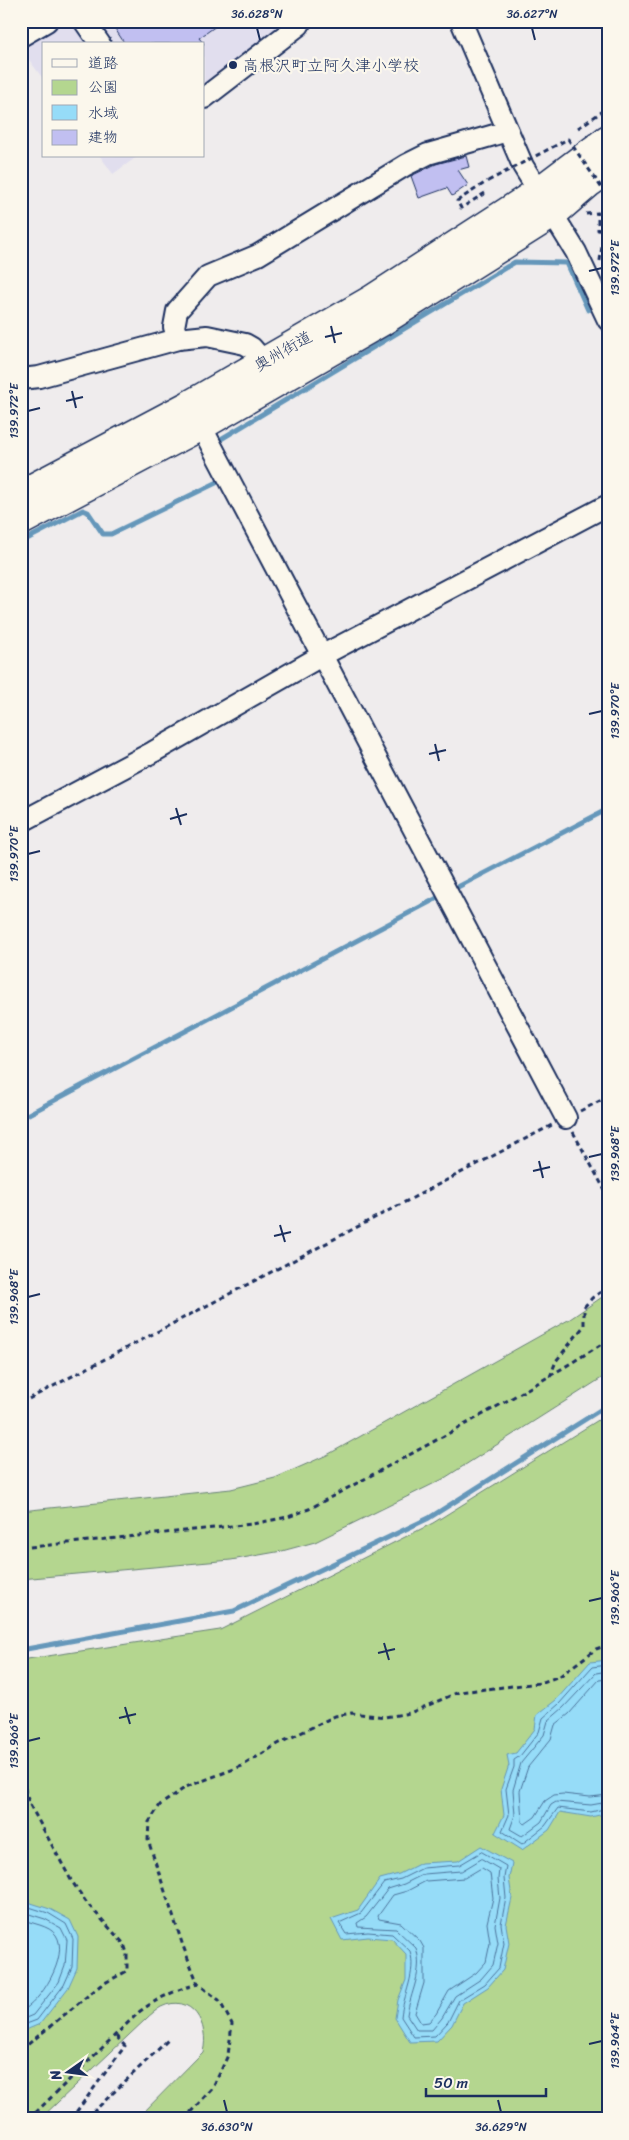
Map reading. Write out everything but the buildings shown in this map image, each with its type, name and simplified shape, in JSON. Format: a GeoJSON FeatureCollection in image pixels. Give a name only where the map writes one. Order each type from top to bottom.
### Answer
{"type":"FeatureCollection","features":[{"type":"Feature","properties":{"kind":"highway","name":"奥州街道"},"geometry":{"type":"LineString","coordinates":[[21,494],[189,405],[371,300],[539,191],[608,139]]}},
{"type":"Feature","properties":{"kind":"highway","name":"奥州街道"},"geometry":{"type":"LineString","coordinates":[[21,522],[201,426],[383,321],[553,214],[589,183],[608,170]]}},
{"type":"Feature","properties":{"kind":"street"},"geometry":{"type":"LineString","coordinates":[[21,36],[47,21]]}},
{"type":"Feature","properties":{"kind":"street"},"geometry":{"type":"LineString","coordinates":[[84,21],[99,42]]}},
{"type":"Feature","properties":{"kind":"street"},"geometry":{"type":"LineString","coordinates":[[205,97],[299,25],[301,21]]}},
{"type":"Feature","properties":{"kind":"street"},"geometry":{"type":"LineString","coordinates":[[461,21],[523,166],[576,252],[608,320]]}},
{"type":"Feature","properties":{"kind":"street"},"geometry":{"type":"LineString","coordinates":[[178,339],[174,327],[177,311],[208,276],[258,255],[406,165],[428,154],[508,131]]}},
{"type":"Feature","properties":{"kind":"street"},"geometry":{"type":"LineString","coordinates":[[21,379],[39,377],[178,339],[206,336],[230,340],[252,348],[264,362]]}},
{"type":"Feature","properties":{"kind":"street"},"geometry":{"type":"LineString","coordinates":[[201,426],[566,1118]]}},
{"type":"Feature","properties":{"kind":"street"},"geometry":{"type":"LineString","coordinates":[[21,822],[153,752],[321,656],[608,505]]}},
{"type":"Feature","properties":{"kind":"path"},"geometry":{"type":"LineString","coordinates":[[485,193],[461,208],[457,201],[488,181],[568,139],[608,198],[599,264]]}},
{"type":"Feature","properties":{"kind":"path"},"geometry":{"type":"LineString","coordinates":[[585,214],[598,214],[598,230],[604,230]]}},
{"type":"Feature","properties":{"kind":"path"},"geometry":{"type":"LineString","coordinates":[[21,1403],[608,1097]]}},
{"type":"Feature","properties":{"kind":"path"},"geometry":{"type":"LineString","coordinates":[[566,1118],[608,1196]]}},
{"type":"Feature","properties":{"kind":"path"},"geometry":{"type":"LineString","coordinates":[[550,1377],[556,1361],[584,1326],[584,1307],[592,1298],[608,1287]]}},
{"type":"Feature","properties":{"kind":"path"},"geometry":{"type":"LineString","coordinates":[[21,1548],[252,1524],[288,1517],[317,1504],[550,1377],[608,1340]]}},
{"type":"Feature","properties":{"kind":"path"},"geometry":{"type":"LineString","coordinates":[[184,2119],[213,2088],[228,2055],[232,2024],[219,2000],[198,1984],[183,1946],[148,1840],[149,1822],[160,1805],[186,1787],[242,1766],[278,1744],[335,1716],[352,1713],[385,1717],[410,1713],[459,1692],[540,1683],[560,1676],[596,1649],[608,1645]]}},
{"type":"Feature","properties":{"kind":"path"},"geometry":{"type":"LineString","coordinates":[[21,1770],[30,1805],[71,1880],[86,1902],[124,1944],[127,1971],[102,1985],[21,2050]]}},
{"type":"Feature","properties":{"kind":"path"},"geometry":{"type":"LineString","coordinates":[[29,2119],[139,2012],[153,2001],[174,1990],[198,1984]]}},
{"type":"Feature","properties":{"kind":"path"},"geometry":{"type":"LineString","coordinates":[[71,2119],[125,2046],[116,2036]]}},
{"type":"Feature","properties":{"kind":"path"},"geometry":{"type":"LineString","coordinates":[[86,2119],[169,2039]]}},
{"type":"Feature","properties":{"kind":"shaded area","name":"高根沢町立阿久津小学校"},"geometry":{"type":"Polygon","coordinates":[[[58,21],[311,21],[307,32],[205,107],[205,42],[42,42],[42,77],[21,49],[21,43],[58,21]]]}},
{"type":"Feature","properties":{"kind":"shaded area"},"geometry":{"type":"Polygon","coordinates":[[[101,158],[135,158],[113,174],[101,158]]]}},
{"type":"Feature","properties":{"kind":"green space"},"geometry":{"type":"Polygon","coordinates":[[[608,1293],[608,1374],[443,1479],[315,1542],[282,1551],[231,1560],[21,1579],[21,1511],[231,1489],[275,1478],[327,1455],[570,1319],[608,1293]]]}},
{"type":"Feature","properties":{"kind":"green space"},"geometry":{"type":"Polygon","coordinates":[[[608,1414],[608,2119],[137,2119],[203,2052],[204,2031],[196,2014],[182,2004],[172,2004],[161,2007],[149,2016],[40,2119],[21,2119],[21,1660],[220,1630],[433,1523],[608,1414]]]}},
{"type":"Feature","properties":{"kind":"water"},"geometry":{"type":"Polygon","coordinates":[[[608,1660],[608,1813],[591,1817],[560,1812],[549,1830],[522,1850],[495,1833],[504,1815],[501,1789],[509,1765],[507,1755],[516,1753],[535,1729],[537,1715],[556,1700],[590,1662],[608,1660]]]}},
{"type":"Feature","properties":{"kind":"water"},"geometry":{"type":"Polygon","coordinates":[[[481,1846],[512,1863],[509,1878],[512,1898],[506,1925],[509,1943],[503,1970],[488,1987],[463,2003],[452,2025],[437,2041],[410,2042],[395,2018],[398,2000],[406,1980],[406,1954],[392,1939],[368,1937],[342,1940],[331,1919],[358,1910],[380,1879],[399,1874],[421,1863],[458,1861],[481,1846]]]}},
{"type":"Feature","properties":{"kind":"water"},"geometry":{"type":"Polygon","coordinates":[[[21,1888],[31,1903],[50,1909],[70,1920],[78,1937],[77,1968],[68,1988],[40,2024],[21,2032],[21,1888]]]}},
{"type":"Feature","properties":{"kind":"waterway"},"geometry":{"type":"LineString","coordinates":[[221,439],[515,262],[567,263],[588,310]]}},
{"type":"Feature","properties":{"kind":"waterway"},"geometry":{"type":"LineString","coordinates":[[21,542],[83,510],[88,512],[103,534],[111,534],[220,481]]}},
{"type":"Feature","properties":{"kind":"waterway"},"geometry":{"type":"LineString","coordinates":[[450,891],[608,809]]}},
{"type":"Feature","properties":{"kind":"waterway"},"geometry":{"type":"LineString","coordinates":[[21,1118],[443,895]]}},
{"type":"Feature","properties":{"kind":"waterway"},"geometry":{"type":"LineString","coordinates":[[21,1650],[234,1611],[429,1518],[608,1405]]}},
{"type":"Feature","properties":{"kind":"place","name":"高根沢町立阿久津小学校"},"geometry":{"type":"Point","coordinates":[233,65]}}]}
